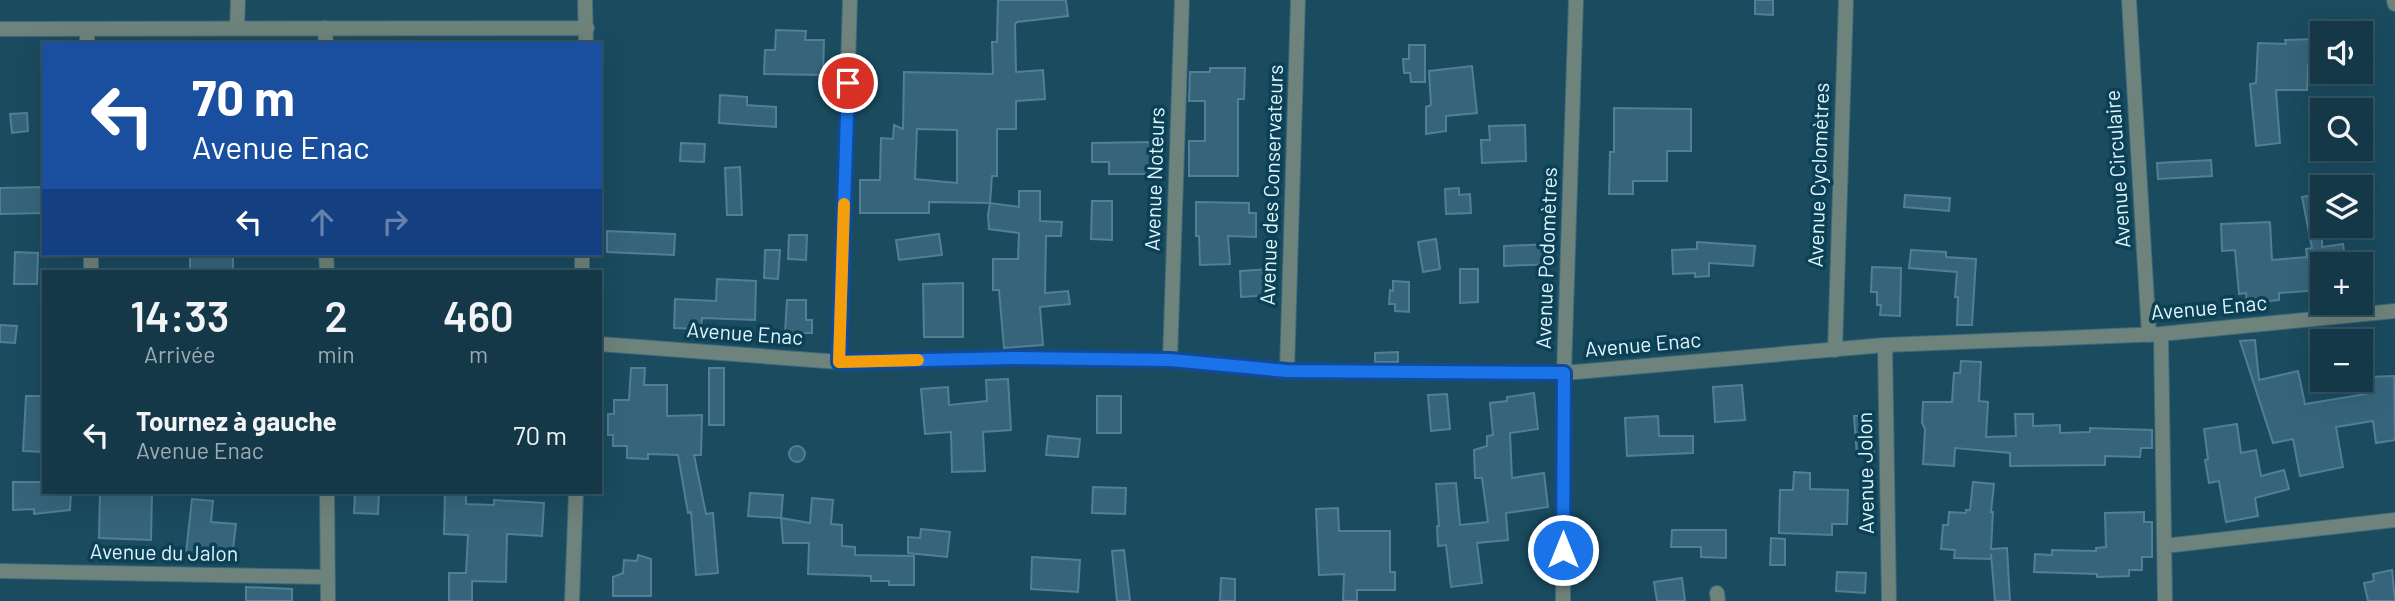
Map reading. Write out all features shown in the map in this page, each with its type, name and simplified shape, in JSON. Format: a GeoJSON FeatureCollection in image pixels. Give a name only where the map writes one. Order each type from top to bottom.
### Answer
{"type":"FeatureCollection","features":[{"type":"Feature","properties":{"kind":"street"},"geometry":{"type":"LineString","coordinates":[[237,28],[238,0]]}},
{"type":"Feature","properties":{"kind":"street"},"geometry":{"type":"LineString","coordinates":[[585,0],[586,42]]}},
{"type":"Feature","properties":{"kind":"street"},"geometry":{"type":"LineString","coordinates":[[839,362],[850,0]]}},
{"type":"Feature","properties":{"kind":"street","name":"Avenue Noteurs"},"geometry":{"type":"LineString","coordinates":[[1170,360],[1182,0]]}},
{"type":"Feature","properties":{"kind":"street","name":"Avenue des Conservateurs"},"geometry":{"type":"LineString","coordinates":[[1287,371],[1298,0]]}},
{"type":"Feature","properties":{"kind":"street","name":"Avenue Podomètres"},"geometry":{"type":"LineString","coordinates":[[1563,601],[1564,373],[1576,0]]}},
{"type":"Feature","properties":{"kind":"street","name":"Avenue Cyclomètres"},"geometry":{"type":"LineString","coordinates":[[1835,350],[1846,0]]}},
{"type":"Feature","properties":{"kind":"street","name":"Avenue Circulaire"},"geometry":{"type":"LineString","coordinates":[[2129,0],[2155,334],[2165,601]]}},
{"type":"Feature","properties":{"kind":"street"},"geometry":{"type":"LineString","coordinates":[[0,29],[87,36],[237,28],[586,28]]}},
{"type":"Feature","properties":{"kind":"street"},"geometry":{"type":"LineString","coordinates":[[326,28],[326,42]]}},
{"type":"Feature","properties":{"kind":"street","name":"Avenue Enac"},"geometry":{"type":"LineString","coordinates":[[602,344],[839,362],[1012,358],[1170,360],[1287,371],[1564,373],[1885,345],[2155,334],[2395,312]]}},
{"type":"Feature","properties":{"kind":"street","name":"Avenue Jolon"},"geometry":{"type":"LineString","coordinates":[[1885,345],[1889,601]]}},
{"type":"Feature","properties":{"kind":"street"},"geometry":{"type":"LineString","coordinates":[[327,494],[328,601]]}},
{"type":"Feature","properties":{"kind":"street"},"geometry":{"type":"LineString","coordinates":[[572,601],[576,494]]}},
{"type":"Feature","properties":{"kind":"street"},"geometry":{"type":"LineString","coordinates":[[2164,546],[2395,520]]}},
{"type":"Feature","properties":{"kind":"street","name":"Avenue du Jalon"},"geometry":{"type":"LineString","coordinates":[[0,571],[328,577]]}},
{"type":"Feature","properties":{"kind":"building"},"geometry":{"type":"Polygon","coordinates":[[[998,0],[1066,0],[1068,16],[1015,24],[1016,72],[1043,70],[1045,99],[1016,101],[1016,129],[997,129],[997,176],[992,176],[990,203],[929,202],[929,213],[860,213],[860,180],[880,180],[881,138],[893,139],[894,125],[903,129],[904,72],[993,74],[992,42],[997,42],[998,0]],[[917,129],[915,179],[957,183],[957,130],[917,129]]]}},
{"type":"Feature","properties":{"kind":"building"},"geometry":{"type":"Polygon","coordinates":[[[1755,0],[1773,0],[1773,15],[1755,14],[1755,0]]]}},
{"type":"Feature","properties":{"kind":"building"},"geometry":{"type":"Polygon","coordinates":[[[776,30],[806,31],[805,40],[824,40],[823,75],[764,74],[765,50],[775,50],[776,30]]]}},
{"type":"Feature","properties":{"kind":"building"},"geometry":{"type":"Polygon","coordinates":[[[2310,39],[2307,90],[2276,90],[2280,143],[2256,146],[2250,84],[2256,83],[2258,43],[2286,44],[2285,40],[2310,39]]]}},
{"type":"Feature","properties":{"kind":"building"},"geometry":{"type":"Polygon","coordinates":[[[1409,45],[1425,45],[1425,82],[1411,82],[1410,73],[1404,73],[1403,59],[1409,59],[1409,45]]]}},
{"type":"Feature","properties":{"kind":"building"},"geometry":{"type":"Polygon","coordinates":[[[1472,66],[1477,113],[1446,116],[1446,131],[1426,134],[1426,107],[1431,105],[1429,71],[1472,66]]]}},
{"type":"Feature","properties":{"kind":"building"},"geometry":{"type":"Polygon","coordinates":[[[1210,68],[1245,68],[1244,99],[1238,99],[1238,176],[1189,176],[1189,141],[1205,141],[1205,101],[1189,101],[1190,72],[1210,72],[1210,68]]]}},
{"type":"Feature","properties":{"kind":"building"},"geometry":{"type":"Polygon","coordinates":[[[720,95],[747,97],[747,105],[776,107],[776,127],[719,123],[720,95]]]}},
{"type":"Feature","properties":{"kind":"building"},"geometry":{"type":"Polygon","coordinates":[[[1614,108],[1691,109],[1691,151],[1667,151],[1667,181],[1633,181],[1633,194],[1609,194],[1610,152],[1614,152],[1614,108]]]}},
{"type":"Feature","properties":{"kind":"building"},"geometry":{"type":"Polygon","coordinates":[[[27,113],[28,131],[12,133],[10,114],[27,113]]]}},
{"type":"Feature","properties":{"kind":"building"},"geometry":{"type":"Polygon","coordinates":[[[1525,125],[1526,161],[1482,163],[1481,140],[1490,140],[1489,126],[1525,125]]]}},
{"type":"Feature","properties":{"kind":"building"},"geometry":{"type":"Polygon","coordinates":[[[1152,142],[1152,174],[1109,174],[1109,162],[1092,162],[1092,143],[1152,142]]]}},
{"type":"Feature","properties":{"kind":"building"},"geometry":{"type":"Polygon","coordinates":[[[681,143],[705,144],[704,162],[680,161],[681,143]]]}},
{"type":"Feature","properties":{"kind":"building"},"geometry":{"type":"Polygon","coordinates":[[[2211,160],[2212,176],[2158,179],[2157,163],[2211,160]]]}},
{"type":"Feature","properties":{"kind":"building"},"geometry":{"type":"Polygon","coordinates":[[[740,167],[742,215],[727,215],[725,168],[740,167]]]}},
{"type":"Feature","properties":{"kind":"building"},"geometry":{"type":"Polygon","coordinates":[[[42,187],[42,213],[0,214],[0,188],[42,187]]]}},
{"type":"Feature","properties":{"kind":"building"},"geometry":{"type":"Polygon","coordinates":[[[1459,188],[1459,195],[1470,194],[1471,213],[1446,214],[1445,189],[1459,188]]]}},
{"type":"Feature","properties":{"kind":"building"},"geometry":{"type":"Polygon","coordinates":[[[1019,191],[1040,191],[1040,221],[1062,222],[1061,236],[1046,236],[1045,293],[1068,291],[1070,304],[1040,307],[1043,345],[1004,348],[999,290],[993,290],[993,259],[1018,259],[1019,233],[989,229],[988,215],[990,203],[1019,207],[1019,191]]]}},
{"type":"Feature","properties":{"kind":"building"},"geometry":{"type":"Polygon","coordinates":[[[1905,195],[1950,198],[1949,211],[1904,207],[1905,195]]]}},
{"type":"Feature","properties":{"kind":"building"},"geometry":{"type":"Polygon","coordinates":[[[2310,195],[2310,238],[2302,197],[2310,195]]]}},
{"type":"Feature","properties":{"kind":"building"},"geometry":{"type":"Polygon","coordinates":[[[1092,201],[1112,201],[1112,240],[1091,239],[1092,201]]]}},
{"type":"Feature","properties":{"kind":"building"},"geometry":{"type":"Polygon","coordinates":[[[1196,202],[1249,203],[1249,213],[1256,213],[1256,237],[1228,236],[1230,264],[1200,265],[1199,236],[1196,236],[1196,202]]]}},
{"type":"Feature","properties":{"kind":"building"},"geometry":{"type":"Polygon","coordinates":[[[2270,222],[2272,260],[2307,257],[2306,249],[2312,248],[2310,238],[2322,238],[2322,247],[2343,244],[2344,252],[2310,252],[2310,291],[2279,293],[2279,300],[2247,303],[2246,293],[2239,294],[2235,250],[2222,251],[2221,224],[2270,222]]]}},
{"type":"Feature","properties":{"kind":"building"},"geometry":{"type":"Polygon","coordinates":[[[607,231],[675,234],[674,255],[607,252],[607,231]]]}},
{"type":"Feature","properties":{"kind":"building"},"geometry":{"type":"Polygon","coordinates":[[[939,234],[942,255],[899,260],[896,240],[939,234]]]}},
{"type":"Feature","properties":{"kind":"building"},"geometry":{"type":"Polygon","coordinates":[[[789,235],[807,235],[806,260],[788,259],[789,235]]]}},
{"type":"Feature","properties":{"kind":"building"},"geometry":{"type":"Polygon","coordinates":[[[1436,239],[1440,269],[1423,272],[1418,242],[1436,239]]]}},
{"type":"Feature","properties":{"kind":"building"},"geometry":{"type":"Polygon","coordinates":[[[1697,242],[1755,246],[1753,266],[1709,263],[1709,276],[1695,277],[1695,273],[1673,274],[1672,250],[1697,249],[1697,242]]]}},
{"type":"Feature","properties":{"kind":"building"},"geometry":{"type":"Polygon","coordinates":[[[1551,244],[1551,264],[1504,266],[1504,246],[1551,244]]]}},
{"type":"Feature","properties":{"kind":"building"},"geometry":{"type":"Polygon","coordinates":[[[765,250],[780,250],[778,279],[764,278],[765,250]]]}},
{"type":"Feature","properties":{"kind":"building"},"geometry":{"type":"Polygon","coordinates":[[[1911,250],[1946,252],[1946,257],[1976,259],[1972,325],[1957,325],[1957,272],[1909,268],[1911,250]]]}},
{"type":"Feature","properties":{"kind":"building"},"geometry":{"type":"Polygon","coordinates":[[[15,252],[38,253],[37,284],[14,284],[15,252]]]}},
{"type":"Feature","properties":{"kind":"building"},"geometry":{"type":"Polygon","coordinates":[[[233,256],[233,270],[190,270],[190,257],[233,256]]]}},
{"type":"Feature","properties":{"kind":"building"},"geometry":{"type":"Polygon","coordinates":[[[1872,267],[1901,268],[1900,316],[1880,315],[1881,305],[1877,305],[1877,292],[1871,292],[1872,267]]]}},
{"type":"Feature","properties":{"kind":"building"},"geometry":{"type":"Polygon","coordinates":[[[1272,269],[1273,295],[1241,297],[1240,271],[1272,269]]]}},
{"type":"Feature","properties":{"kind":"building"},"geometry":{"type":"Polygon","coordinates":[[[1460,269],[1478,269],[1478,302],[1460,303],[1460,269]]]}},
{"type":"Feature","properties":{"kind":"building"},"geometry":{"type":"Polygon","coordinates":[[[717,279],[756,281],[755,320],[702,318],[701,329],[674,328],[675,299],[716,301],[717,279]]]}},
{"type":"Feature","properties":{"kind":"building"},"geometry":{"type":"Polygon","coordinates":[[[1393,281],[1409,282],[1409,312],[1395,311],[1395,304],[1389,304],[1393,281]]]}},
{"type":"Feature","properties":{"kind":"building"},"geometry":{"type":"Polygon","coordinates":[[[963,283],[963,337],[924,337],[923,284],[963,283]]]}},
{"type":"Feature","properties":{"kind":"building"},"geometry":{"type":"Polygon","coordinates":[[[787,300],[806,300],[806,320],[812,320],[812,333],[785,333],[787,300]]]}},
{"type":"Feature","properties":{"kind":"building"},"geometry":{"type":"Polygon","coordinates":[[[0,325],[17,326],[15,343],[0,342],[0,325]]]}},
{"type":"Feature","properties":{"kind":"building"},"geometry":{"type":"Polygon","coordinates":[[[2255,340],[2259,380],[2298,371],[2305,404],[2373,392],[2373,377],[2394,376],[2395,440],[2376,443],[2373,421],[2336,427],[2343,467],[2300,476],[2293,439],[2273,443],[2240,341],[2255,340]]]}},
{"type":"Feature","properties":{"kind":"building"},"geometry":{"type":"Polygon","coordinates":[[[1398,352],[1398,362],[1375,362],[1375,353],[1398,352]]]}},
{"type":"Feature","properties":{"kind":"building"},"geometry":{"type":"Polygon","coordinates":[[[1961,361],[1981,362],[1979,401],[1988,402],[1986,437],[2016,436],[2015,414],[2033,414],[2033,426],[2060,425],[2060,433],[2090,432],[2090,428],[2152,430],[2152,448],[2141,448],[2140,457],[2105,456],[2105,465],[2010,466],[2010,453],[1955,448],[1954,466],[1923,464],[1923,402],[1952,402],[1954,373],[1960,373],[1961,361]]]}},
{"type":"Feature","properties":{"kind":"building"},"geometry":{"type":"Polygon","coordinates":[[[631,368],[645,368],[644,385],[667,385],[667,416],[702,415],[701,455],[694,455],[706,514],[713,513],[718,573],[696,575],[691,512],[688,513],[678,455],[648,454],[648,459],[627,458],[627,446],[613,446],[613,435],[608,435],[608,414],[614,414],[614,400],[629,400],[631,368]]]}},
{"type":"Feature","properties":{"kind":"building"},"geometry":{"type":"Polygon","coordinates":[[[709,368],[724,368],[724,425],[709,425],[709,368]]]}},
{"type":"Feature","properties":{"kind":"building"},"geometry":{"type":"Polygon","coordinates":[[[1008,379],[1011,430],[983,432],[985,471],[952,472],[951,432],[925,434],[921,389],[948,387],[949,405],[987,401],[986,380],[1008,379]]]}},
{"type":"Feature","properties":{"kind":"building"},"geometry":{"type":"Polygon","coordinates":[[[1742,385],[1745,420],[1715,422],[1713,387],[1742,385]]]}},
{"type":"Feature","properties":{"kind":"building"},"geometry":{"type":"Polygon","coordinates":[[[1534,393],[1538,429],[1510,433],[1512,478],[1544,473],[1548,507],[1506,513],[1508,540],[1477,543],[1482,583],[1451,587],[1446,545],[1438,546],[1436,484],[1456,483],[1460,525],[1488,522],[1482,478],[1475,478],[1474,450],[1487,446],[1487,436],[1493,435],[1490,403],[1534,393]]]}},
{"type":"Feature","properties":{"kind":"building"},"geometry":{"type":"Polygon","coordinates":[[[1447,394],[1450,429],[1431,431],[1428,395],[1447,394]]]}},
{"type":"Feature","properties":{"kind":"building"},"geometry":{"type":"Polygon","coordinates":[[[26,396],[42,396],[42,452],[23,451],[26,396]]]}},
{"type":"Feature","properties":{"kind":"building"},"geometry":{"type":"Polygon","coordinates":[[[1097,396],[1121,396],[1121,433],[1097,433],[1097,396]]]}},
{"type":"Feature","properties":{"kind":"building"},"geometry":{"type":"Polygon","coordinates":[[[1872,415],[1874,455],[1857,457],[1854,416],[1872,415]]]}},
{"type":"Feature","properties":{"kind":"building"},"geometry":{"type":"Polygon","coordinates":[[[1658,416],[1659,436],[1693,436],[1693,453],[1627,456],[1625,418],[1658,416]]]}},
{"type":"Feature","properties":{"kind":"building"},"geometry":{"type":"Polygon","coordinates":[[[2237,424],[2241,453],[2256,450],[2261,476],[2284,470],[2289,489],[2255,498],[2258,516],[2226,522],[2219,481],[2209,483],[2204,429],[2237,424]]]}},
{"type":"Feature","properties":{"kind":"building"},"geometry":{"type":"Polygon","coordinates":[[[1048,436],[1080,439],[1078,457],[1046,455],[1048,436]]]}},
{"type":"Feature","properties":{"kind":"building"},"geometry":{"type":"Polygon","coordinates":[[[794,446],[800,446],[805,454],[803,460],[794,462],[789,457],[789,451],[794,446]]]}},
{"type":"Feature","properties":{"kind":"building"},"geometry":{"type":"Polygon","coordinates":[[[1794,472],[1810,473],[1810,489],[1848,490],[1847,524],[1832,524],[1832,535],[1779,533],[1780,490],[1793,490],[1794,472]]]}},
{"type":"Feature","properties":{"kind":"building"},"geometry":{"type":"Polygon","coordinates":[[[13,482],[42,482],[42,494],[71,494],[70,510],[34,514],[34,509],[13,510],[13,482]]]}},
{"type":"Feature","properties":{"kind":"building"},"geometry":{"type":"Polygon","coordinates":[[[1973,482],[1994,484],[1991,549],[2007,548],[2010,601],[1995,601],[1991,554],[1991,559],[1954,558],[1955,550],[1941,549],[1943,525],[1948,525],[1949,512],[1966,513],[1966,510],[1970,510],[1973,482]]]}},
{"type":"Feature","properties":{"kind":"building"},"geometry":{"type":"Polygon","coordinates":[[[1093,487],[1126,488],[1125,514],[1092,513],[1093,487]]]}},
{"type":"Feature","properties":{"kind":"building"},"geometry":{"type":"Polygon","coordinates":[[[750,493],[783,495],[781,518],[748,516],[750,493]]]}},
{"type":"Feature","properties":{"kind":"building"},"geometry":{"type":"Polygon","coordinates":[[[100,494],[152,494],[151,540],[99,538],[100,494]]]}},
{"type":"Feature","properties":{"kind":"building"},"geometry":{"type":"Polygon","coordinates":[[[355,494],[379,494],[378,514],[354,513],[355,494]]]}},
{"type":"Feature","properties":{"kind":"building"},"geometry":{"type":"Polygon","coordinates":[[[445,494],[466,494],[466,504],[494,505],[494,500],[544,503],[542,536],[507,534],[506,582],[472,581],[472,601],[449,601],[449,573],[466,573],[468,535],[444,534],[445,494]]]}},
{"type":"Feature","properties":{"kind":"building"},"geometry":{"type":"Polygon","coordinates":[[[812,498],[833,500],[831,524],[842,525],[842,546],[855,547],[855,555],[914,556],[914,585],[889,585],[889,581],[871,581],[871,576],[808,574],[809,543],[783,543],[781,518],[810,523],[812,498]]]}},
{"type":"Feature","properties":{"kind":"building"},"geometry":{"type":"Polygon","coordinates":[[[192,499],[213,501],[211,522],[236,524],[232,558],[186,553],[192,499]]]}},
{"type":"Feature","properties":{"kind":"building"},"geometry":{"type":"Polygon","coordinates":[[[1338,508],[1339,531],[1390,531],[1390,572],[1395,572],[1395,590],[1357,590],[1357,601],[1343,601],[1344,574],[1319,575],[1316,509],[1338,508]]]}},
{"type":"Feature","properties":{"kind":"building"},"geometry":{"type":"Polygon","coordinates":[[[2144,512],[2144,522],[2152,522],[2152,557],[2142,557],[2142,570],[2129,570],[2129,576],[2097,577],[2097,574],[2034,572],[2035,554],[2052,555],[2052,550],[2096,551],[2096,548],[2106,547],[2105,513],[2144,512]]]}},
{"type":"Feature","properties":{"kind":"building"},"geometry":{"type":"Polygon","coordinates":[[[921,529],[950,532],[947,557],[908,553],[908,537],[920,538],[921,529]]]}},
{"type":"Feature","properties":{"kind":"building"},"geometry":{"type":"Polygon","coordinates":[[[1672,530],[1726,530],[1726,558],[1701,557],[1701,547],[1671,547],[1672,530]]]}},
{"type":"Feature","properties":{"kind":"building"},"geometry":{"type":"Polygon","coordinates":[[[1771,538],[1785,539],[1785,565],[1770,565],[1771,538]]]}},
{"type":"Feature","properties":{"kind":"building"},"geometry":{"type":"Polygon","coordinates":[[[1124,550],[1130,601],[1117,601],[1112,551],[1124,550]]]}},
{"type":"Feature","properties":{"kind":"building"},"geometry":{"type":"Polygon","coordinates":[[[638,555],[651,559],[651,596],[613,596],[613,577],[623,573],[624,560],[637,561],[638,555]]]}},
{"type":"Feature","properties":{"kind":"building"},"geometry":{"type":"Polygon","coordinates":[[[1032,557],[1080,560],[1078,592],[1031,589],[1032,557]]]}},
{"type":"Feature","properties":{"kind":"building"},"geometry":{"type":"Polygon","coordinates":[[[2392,570],[2395,601],[2368,601],[2364,583],[2374,581],[2373,574],[2392,570]]]}},
{"type":"Feature","properties":{"kind":"building"},"geometry":{"type":"Polygon","coordinates":[[[1837,572],[1866,573],[1865,593],[1836,591],[1837,572]]]}},
{"type":"Feature","properties":{"kind":"building"},"geometry":{"type":"Polygon","coordinates":[[[1221,578],[1235,579],[1235,601],[1220,601],[1221,578]]]}},
{"type":"Feature","properties":{"kind":"building"},"geometry":{"type":"Polygon","coordinates":[[[1682,578],[1685,601],[1657,601],[1654,582],[1682,578]]]}},
{"type":"Feature","properties":{"kind":"building"},"geometry":{"type":"Polygon","coordinates":[[[246,587],[292,589],[292,601],[246,601],[246,587]]]}},
{"type":"Feature","properties":{"kind":"slow traffic"},"geometry":{"type":"LineString","coordinates":[[844,204],[839,362],[918,360]]}},
{"type":"Feature","properties":{"kind":"route"},"geometry":{"type":"LineString","coordinates":[[848,83],[839,362],[1012,358],[1170,360],[1287,371],[1564,373],[1563,550]]}}]}
